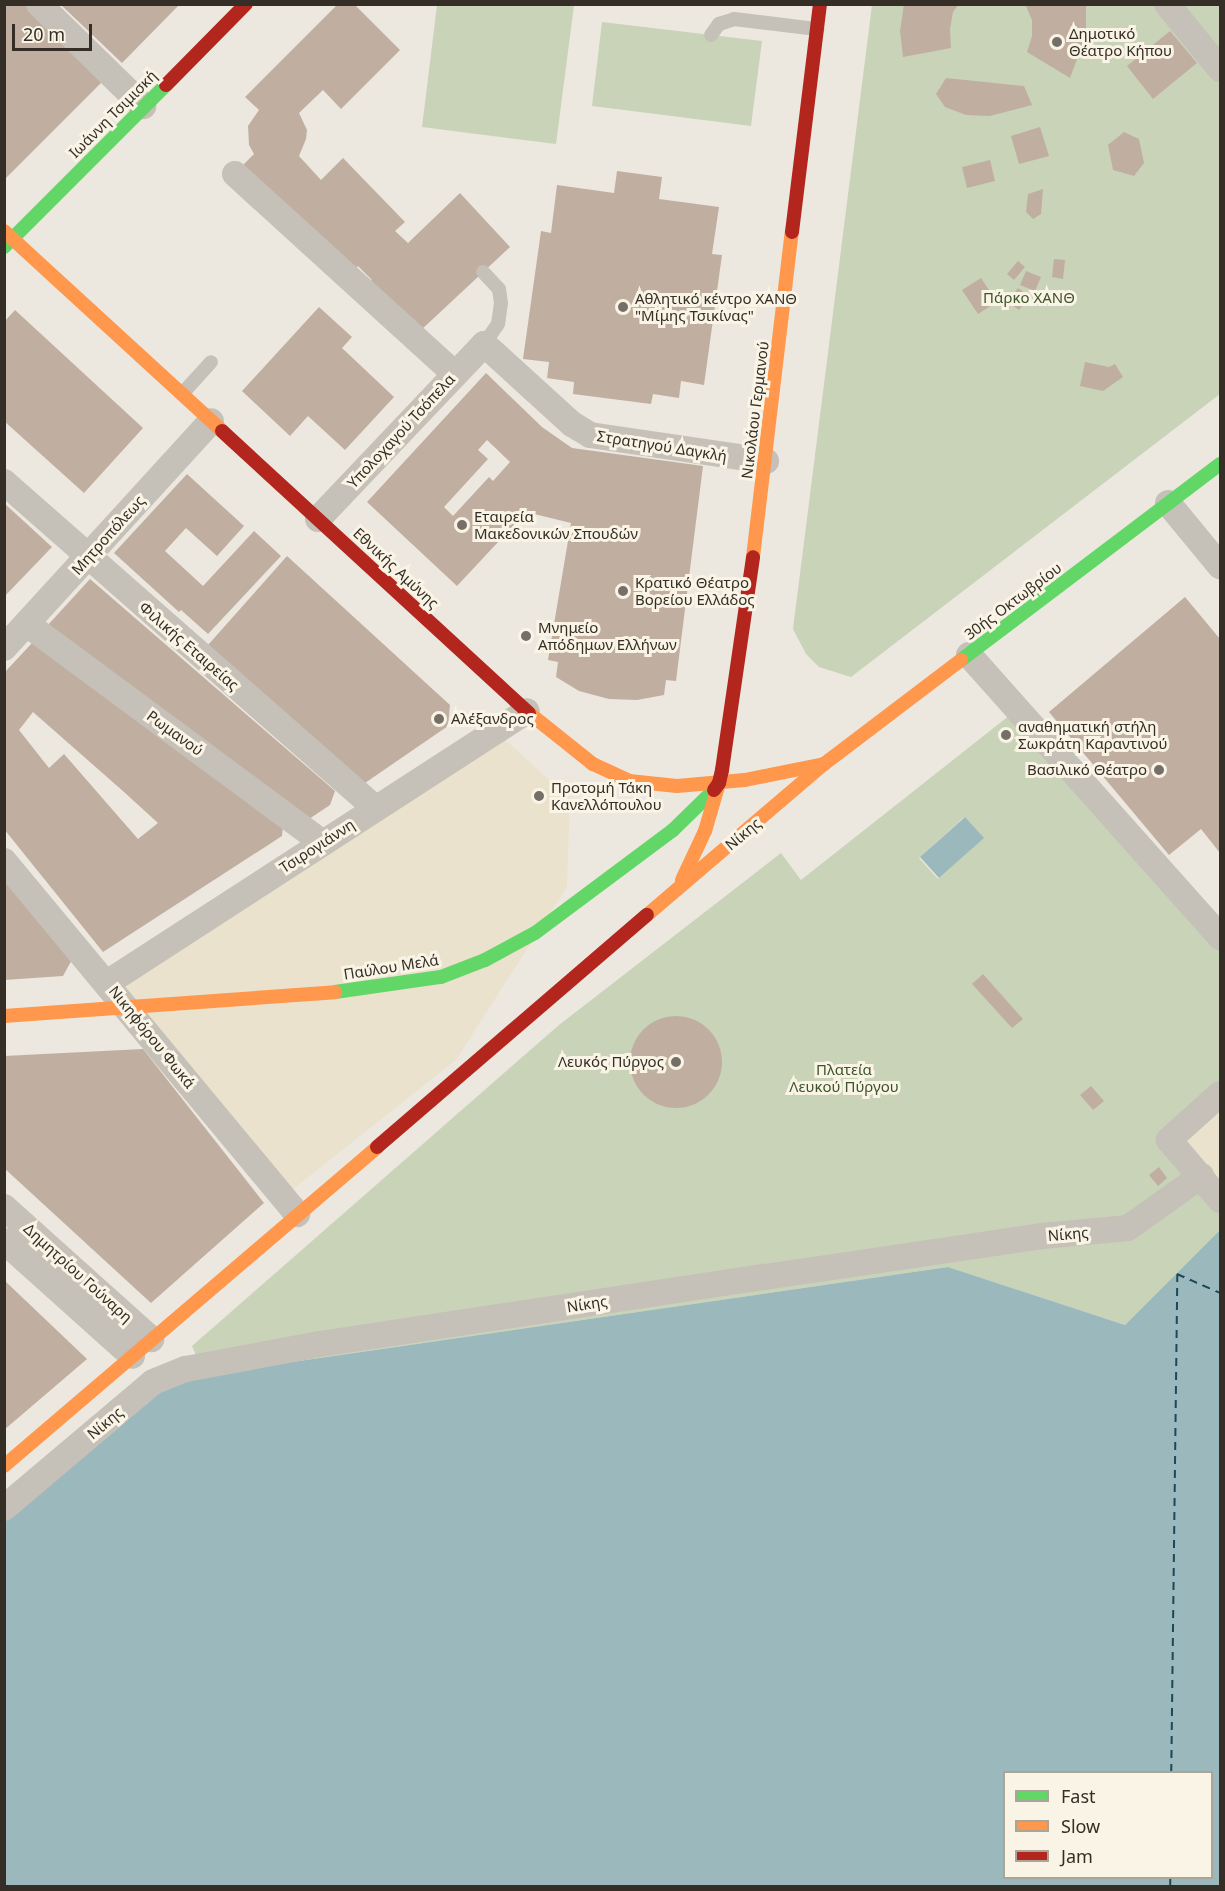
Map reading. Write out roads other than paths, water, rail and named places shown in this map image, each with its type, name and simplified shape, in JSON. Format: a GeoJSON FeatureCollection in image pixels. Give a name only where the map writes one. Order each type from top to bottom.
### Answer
{"type":"FeatureCollection","features":[{"type":"Feature","properties":{"kind":"main road","name":"Ιωάννη Τσιμισκή"},"geometry":{"type":"LineString","coordinates":[[7,239],[246,4]]}},
{"type":"Feature","properties":{"kind":"main road","name":"Νικολάου Γερμανού"},"geometry":{"type":"LineString","coordinates":[[675,892],[703,837],[719,783],[744,632],[820,4]]}},
{"type":"Feature","properties":{"kind":"main road","name":"Εθνικής Αμύνης"},"geometry":{"type":"LineString","coordinates":[[7,239],[182,394],[527,711],[576,752],[617,777],[656,785],[719,783],[783,774],[825,764]]}},
{"type":"Feature","properties":{"kind":"main road","name":"30ής Οκτωβρίου"},"geometry":{"type":"LineString","coordinates":[[825,764],[1221,464]]}},
{"type":"Feature","properties":{"kind":"main road","name":"Νίκης"},"geometry":{"type":"LineString","coordinates":[[4,1466],[825,764]]}},
{"type":"Feature","properties":{"kind":"main road","name":"Παύλου Μελά"},"geometry":{"type":"LineString","coordinates":[[4,1016],[357,991],[415,983],[463,970],[513,946],[560,916],[673,830],[701,806],[719,783]]}},
{"type":"Feature","properties":{"kind":"street"},"geometry":{"type":"LineString","coordinates":[[39,4],[143,106]]}},
{"type":"Feature","properties":{"kind":"street"},"geometry":{"type":"LineString","coordinates":[[1167,4],[1219,63]]}},
{"type":"Feature","properties":{"kind":"street"},"geometry":{"type":"LineString","coordinates":[[236,174],[454,373]]}},
{"type":"Feature","properties":{"kind":"street","name":"Στρατηγού Δαγκλή"},"geometry":{"type":"LineString","coordinates":[[484,344],[572,424],[590,435],[766,461]]}},
{"type":"Feature","properties":{"kind":"street","name":"Υπολοχαγού Τσόπελα"},"geometry":{"type":"LineString","coordinates":[[318,519],[454,373],[484,344]]}},
{"type":"Feature","properties":{"kind":"street","name":"Μητροπόλεως"},"geometry":{"type":"LineString","coordinates":[[4,648],[211,421]]}},
{"type":"Feature","properties":{"kind":"street","name":"Φιλικής Εταιρείας"},"geometry":{"type":"LineString","coordinates":[[4,482],[375,808]]}},
{"type":"Feature","properties":{"kind":"street"},"geometry":{"type":"LineString","coordinates":[[1168,503],[1221,566]]}},
{"type":"Feature","properties":{"kind":"street","name":"Ρωμανού"},"geometry":{"type":"LineString","coordinates":[[27,624],[323,843]]}},
{"type":"Feature","properties":{"kind":"street"},"geometry":{"type":"LineString","coordinates":[[969,655],[1221,937]]}},
{"type":"Feature","properties":{"kind":"street","name":"Τσιρογιάννη"},"geometry":{"type":"LineString","coordinates":[[107,983],[527,711]]}},
{"type":"Feature","properties":{"kind":"street","name":"Νικηφόρου Φωκά"},"geometry":{"type":"LineString","coordinates":[[4,861],[297,1214]]}},
{"type":"Feature","properties":{"kind":"street"},"geometry":{"type":"LineString","coordinates":[[1221,1094],[1169,1140],[1221,1200]]}},
{"type":"Feature","properties":{"kind":"street","name":"Νίκης"},"geometry":{"type":"LineString","coordinates":[[4,1508],[153,1382],[186,1369],[331,1343],[765,1277],[1042,1236],[1128,1228],[1201,1176]]}},
{"type":"Feature","properties":{"kind":"street","name":"Δημητρίου Γούναρη"},"geometry":{"type":"LineString","coordinates":[[4,1207],[151,1339]]}},
{"type":"Feature","properties":{"kind":"street","name":"Δημητρίου Γούναρη"},"geometry":{"type":"LineString","coordinates":[[4,1241],[132,1356]]}},
{"type":"Feature","properties":{"kind":"lane"},"geometry":{"type":"LineString","coordinates":[[711,35],[719,24],[734,19],[817,28]]}},
{"type":"Feature","properties":{"kind":"lane"},"geometry":{"type":"LineString","coordinates":[[483,272],[499,289],[501,303],[498,324],[484,344]]}},
{"type":"Feature","properties":{"kind":"lane"},"geometry":{"type":"LineString","coordinates":[[182,394],[211,362]]}},
{"type":"Feature","properties":{"kind":"water"},"geometry":{"type":"Polygon","coordinates":[[[965,817],[984,838],[939,878],[920,857],[965,817]]]}},
{"type":"Feature","properties":{"kind":"water"},"geometry":{"type":"Polygon","coordinates":[[[1220,1230],[1220,1886],[5,1886],[4,1522],[142,1403],[170,1386],[209,1374],[948,1267],[1125,1325],[1220,1230]]]}},
{"type":"Feature","properties":{"kind":"place","name":"Δημοτικό Θέατρο Κήπου"},"geometry":{"type":"Point","coordinates":[1057,42]}},
{"type":"Feature","properties":{"kind":"place","name":"Αθλητικό κέντρο ΧΑΝΘ \"Μίμης Τσικίνας\""},"geometry":{"type":"Point","coordinates":[623,307]}},
{"type":"Feature","properties":{"kind":"place","name":"Εταιρεία Μακεδονικών Σπουδών"},"geometry":{"type":"Point","coordinates":[462,525]}},
{"type":"Feature","properties":{"kind":"place","name":"Κρατικό Θέατρο Βορείου Ελλάδος"},"geometry":{"type":"Point","coordinates":[623,591]}},
{"type":"Feature","properties":{"kind":"place","name":"Μνημείο Απόδημων Ελλήνων"},"geometry":{"type":"Point","coordinates":[526,636]}},
{"type":"Feature","properties":{"kind":"place","name":"Αλέξανδρος"},"geometry":{"type":"Point","coordinates":[439,719]}},
{"type":"Feature","properties":{"kind":"place","name":"αναθηματική στήλη Σωκράτη Καραντινού"},"geometry":{"type":"Point","coordinates":[1006,735]}},
{"type":"Feature","properties":{"kind":"place","name":"Βασιλικό Θέατρο"},"geometry":{"type":"Point","coordinates":[1159,770]}},
{"type":"Feature","properties":{"kind":"place","name":"Προτομή Τάκη Κανελλόπουλου"},"geometry":{"type":"Point","coordinates":[539,796]}},
{"type":"Feature","properties":{"kind":"place","name":"Λευκός Πύργος"},"geometry":{"type":"Point","coordinates":[676,1062]}},
{"type":"Feature","properties":{"kind":"park label","name":"Πάρκο ΧΑΝΘ"},"geometry":{"type":"Point","coordinates":[1029,298]}},
{"type":"Feature","properties":{"kind":"park label","name":"Πλατεία Λευκού Πύργου"},"geometry":{"type":"Point","coordinates":[844,1078]}}]}
